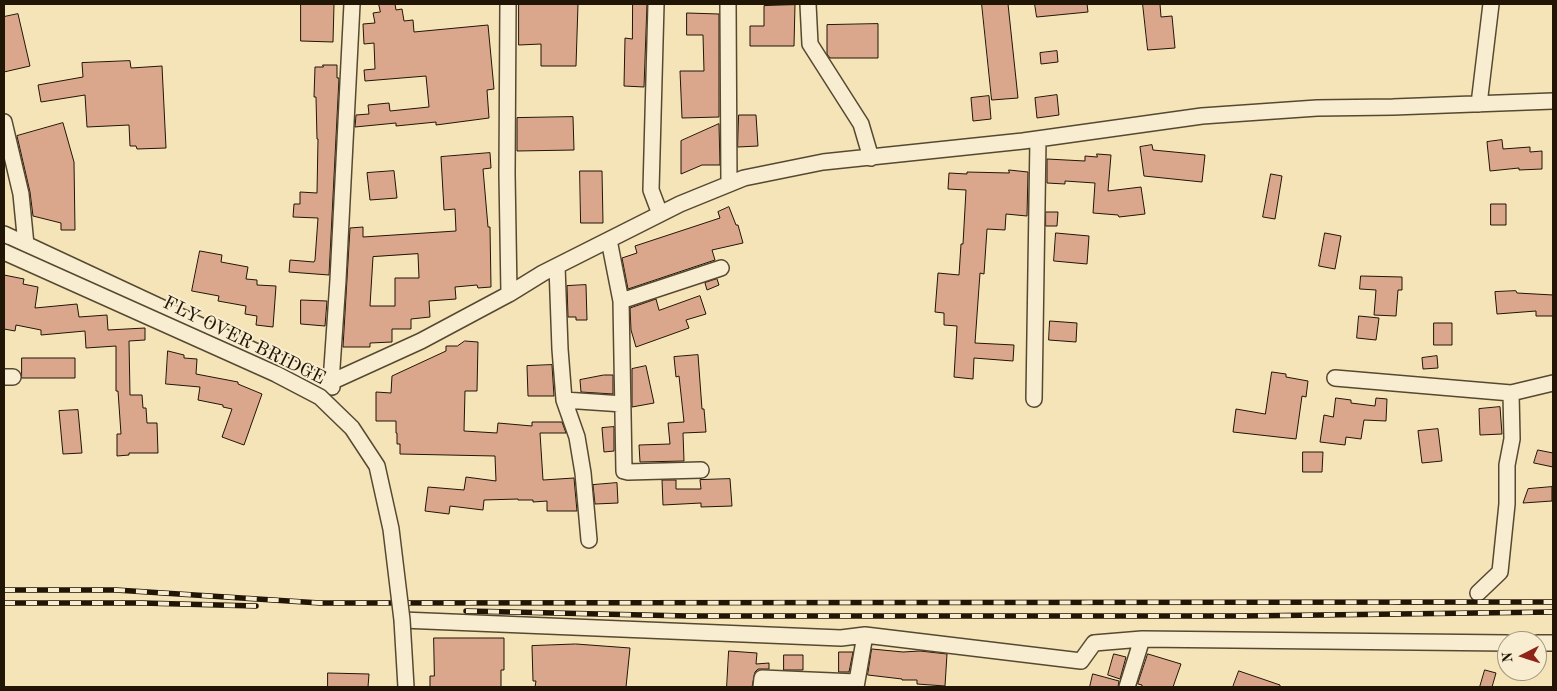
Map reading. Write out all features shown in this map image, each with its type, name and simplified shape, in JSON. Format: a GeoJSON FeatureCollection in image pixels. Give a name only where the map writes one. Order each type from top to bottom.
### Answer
{"type":"FeatureCollection","features":[{"type":"Feature","properties":{"kind":"street"},"geometry":{"type":"LineString","coordinates":[[4,234],[332,387],[352,4]]}},
{"type":"Feature","properties":{"kind":"street"},"geometry":{"type":"LineString","coordinates":[[508,4],[507,174],[509,294]]}},
{"type":"Feature","properties":{"kind":"street"},"geometry":{"type":"LineString","coordinates":[[656,4],[651,190],[660,214]]}},
{"type":"Feature","properties":{"kind":"street"},"geometry":{"type":"LineString","coordinates":[[728,4],[729,184]]}},
{"type":"Feature","properties":{"kind":"street"},"geometry":{"type":"LineString","coordinates":[[808,4],[810,44],[861,124],[871,158]]}},
{"type":"Feature","properties":{"kind":"street"},"geometry":{"type":"LineString","coordinates":[[1479,104],[1491,4]]}},
{"type":"Feature","properties":{"kind":"street"},"geometry":{"type":"LineString","coordinates":[[331,382],[421,340],[509,294],[557,266],[680,204],[744,178],[823,162],[1038,139],[1202,116],[1317,108],[1553,101]]}},
{"type":"Feature","properties":{"kind":"street"},"geometry":{"type":"LineString","coordinates":[[4,122],[21,194],[26,245]]}},
{"type":"Feature","properties":{"kind":"street"},"geometry":{"type":"LineString","coordinates":[[1034,399],[1038,139]]}},
{"type":"Feature","properties":{"kind":"street"},"geometry":{"type":"LineString","coordinates":[[609,240],[621,301],[624,471],[701,470]]}},
{"type":"Feature","properties":{"kind":"street","name":"FLY OVER BRIDGE"},"geometry":{"type":"LineString","coordinates":[[4,252],[276,374],[320,397],[352,428],[377,466],[391,529],[402,620],[406,687]]}},
{"type":"Feature","properties":{"kind":"street"},"geometry":{"type":"LineString","coordinates":[[557,266],[564,400],[577,437],[584,473],[589,540]]}},
{"type":"Feature","properties":{"kind":"street"},"geometry":{"type":"LineString","coordinates":[[621,301],[720,268]]}},
{"type":"Feature","properties":{"kind":"street"},"geometry":{"type":"LineString","coordinates":[[1335,378],[1511,394],[1553,383]]}},
{"type":"Feature","properties":{"kind":"street"},"geometry":{"type":"LineString","coordinates":[[1478,593],[1500,572],[1507,504],[1507,465],[1512,439],[1511,394]]}},
{"type":"Feature","properties":{"kind":"street"},"geometry":{"type":"LineString","coordinates":[[564,400],[623,404]]}},
{"type":"Feature","properties":{"kind":"street"},"geometry":{"type":"LineString","coordinates":[[402,620],[841,638],[865,635],[1082,661],[1094,643],[1142,639],[1497,643]]}},
{"type":"Feature","properties":{"kind":"street"},"geometry":{"type":"LineString","coordinates":[[761,687],[762,678],[856,685],[865,635]]}},
{"type":"Feature","properties":{"kind":"street"},"geometry":{"type":"LineString","coordinates":[[1127,687],[1142,639]]}},
{"type":"Feature","properties":{"kind":"building"},"geometry":{"type":"Polygon","coordinates":[[[301,4],[334,4],[333,42],[301,41],[301,4]]]}},
{"type":"Feature","properties":{"kind":"building"},"geometry":{"type":"Polygon","coordinates":[[[379,4],[395,4],[396,10],[402,9],[404,21],[413,20],[414,32],[488,25],[494,89],[487,90],[489,118],[436,125],[436,122],[396,126],[396,123],[355,127],[356,115],[369,114],[368,105],[389,103],[390,111],[429,107],[426,76],[365,81],[364,70],[375,69],[374,43],[364,44],[363,24],[375,23],[373,13],[380,12],[379,4]]]}},
{"type":"Feature","properties":{"kind":"building"},"geometry":{"type":"Polygon","coordinates":[[[519,4],[578,4],[576,66],[541,66],[541,44],[519,45],[519,4]]]}},
{"type":"Feature","properties":{"kind":"building"},"geometry":{"type":"Polygon","coordinates":[[[633,4],[647,4],[644,87],[624,86],[625,38],[632,39],[633,4]]]}},
{"type":"Feature","properties":{"kind":"building"},"geometry":{"type":"Polygon","coordinates":[[[982,4],[1008,4],[1018,98],[992,100],[982,4]]]}},
{"type":"Feature","properties":{"kind":"building"},"geometry":{"type":"Polygon","coordinates":[[[1035,4],[1087,4],[1088,12],[1037,17],[1035,4]]]}},
{"type":"Feature","properties":{"kind":"building"},"geometry":{"type":"Polygon","coordinates":[[[1143,4],[1160,4],[1161,17],[1172,16],[1175,48],[1148,50],[1143,4]]]}},
{"type":"Feature","properties":{"kind":"building"},"geometry":{"type":"Polygon","coordinates":[[[795,5],[794,46],[750,46],[750,26],[764,26],[764,6],[795,5]]]}},
{"type":"Feature","properties":{"kind":"building"},"geometry":{"type":"Polygon","coordinates":[[[687,13],[719,14],[719,117],[682,118],[680,71],[704,71],[703,35],[687,35],[687,13]]]}},
{"type":"Feature","properties":{"kind":"building"},"geometry":{"type":"Polygon","coordinates":[[[18,14],[30,66],[4,72],[4,17],[18,14]]]}},
{"type":"Feature","properties":{"kind":"building"},"geometry":{"type":"Polygon","coordinates":[[[878,24],[878,58],[830,58],[827,54],[827,25],[878,24]]]}},
{"type":"Feature","properties":{"kind":"building"},"geometry":{"type":"Polygon","coordinates":[[[1057,51],[1058,62],[1041,64],[1040,53],[1057,51]]]}},
{"type":"Feature","properties":{"kind":"building"},"geometry":{"type":"Polygon","coordinates":[[[130,61],[131,68],[162,66],[166,148],[137,149],[136,146],[130,146],[129,125],[87,127],[85,95],[41,102],[38,85],[83,77],[82,63],[130,61]]]}},
{"type":"Feature","properties":{"kind":"building"},"geometry":{"type":"Polygon","coordinates":[[[323,65],[337,65],[337,78],[339,78],[329,275],[289,272],[290,260],[314,262],[315,260],[318,218],[293,217],[294,204],[300,204],[300,192],[317,193],[318,139],[316,97],[314,97],[315,67],[323,67],[323,65]]]}},
{"type":"Feature","properties":{"kind":"building"},"geometry":{"type":"Polygon","coordinates":[[[1057,95],[1059,115],[1037,118],[1035,98],[1057,95]]]}},
{"type":"Feature","properties":{"kind":"building"},"geometry":{"type":"Polygon","coordinates":[[[989,96],[991,119],[973,121],[971,98],[989,96]]]}},
{"type":"Feature","properties":{"kind":"building"},"geometry":{"type":"Polygon","coordinates":[[[739,115],[756,115],[758,146],[738,147],[739,115]]]}},
{"type":"Feature","properties":{"kind":"building"},"geometry":{"type":"Polygon","coordinates":[[[573,117],[574,150],[517,151],[517,118],[573,117]]]}},
{"type":"Feature","properties":{"kind":"building"},"geometry":{"type":"Polygon","coordinates":[[[63,123],[74,162],[75,230],[61,230],[61,223],[33,216],[30,192],[17,136],[63,123]]]}},
{"type":"Feature","properties":{"kind":"building"},"geometry":{"type":"Polygon","coordinates":[[[719,124],[720,165],[702,165],[681,174],[681,141],[719,124]]]}},
{"type":"Feature","properties":{"kind":"building"},"geometry":{"type":"Polygon","coordinates":[[[1502,140],[1503,149],[1530,147],[1530,152],[1542,151],[1542,169],[1519,170],[1519,168],[1490,171],[1487,142],[1502,140]]]}},
{"type":"Feature","properties":{"kind":"building"},"geometry":{"type":"Polygon","coordinates":[[[1152,145],[1153,150],[1205,155],[1202,182],[1144,176],[1140,147],[1152,145]]]}},
{"type":"Feature","properties":{"kind":"building"},"geometry":{"type":"Polygon","coordinates":[[[490,153],[491,168],[483,169],[488,227],[490,227],[491,287],[478,288],[477,285],[455,287],[456,299],[429,301],[430,317],[411,319],[411,329],[392,329],[392,342],[370,343],[370,347],[343,347],[350,228],[363,227],[363,237],[456,231],[455,209],[444,210],[441,157],[490,153]],[[418,254],[373,257],[370,306],[395,306],[395,278],[419,278],[418,254]]]}},
{"type":"Feature","properties":{"kind":"building"},"geometry":{"type":"Polygon","coordinates":[[[1097,154],[1111,155],[1108,191],[1141,187],[1145,214],[1119,217],[1118,215],[1093,213],[1095,183],[1065,181],[1065,184],[1047,183],[1047,159],[1085,161],[1085,156],[1097,157],[1097,154]]]}},
{"type":"Feature","properties":{"kind":"building"},"geometry":{"type":"Polygon","coordinates":[[[1009,170],[1028,172],[1027,216],[1006,214],[1005,230],[987,229],[984,274],[980,273],[975,343],[1014,345],[1013,361],[974,358],[973,379],[954,377],[957,326],[944,325],[944,313],[935,312],[938,273],[959,275],[961,244],[963,244],[966,190],[948,189],[949,173],[1009,173],[1009,170]]]}},
{"type":"Feature","properties":{"kind":"building"},"geometry":{"type":"Polygon","coordinates":[[[394,171],[397,198],[370,200],[367,173],[394,171]]]}},
{"type":"Feature","properties":{"kind":"building"},"geometry":{"type":"Polygon","coordinates":[[[580,171],[602,171],[603,223],[581,223],[580,171]]]}},
{"type":"Feature","properties":{"kind":"building"},"geometry":{"type":"Polygon","coordinates":[[[1271,174],[1282,176],[1275,219],[1263,217],[1271,174]]]}},
{"type":"Feature","properties":{"kind":"building"},"geometry":{"type":"Polygon","coordinates":[[[1491,204],[1506,204],[1506,225],[1491,225],[1491,204]]]}},
{"type":"Feature","properties":{"kind":"building"},"geometry":{"type":"Polygon","coordinates":[[[729,207],[736,225],[738,225],[743,243],[712,250],[715,260],[628,289],[622,258],[637,253],[635,246],[720,218],[718,212],[729,207]]]}},
{"type":"Feature","properties":{"kind":"building"},"geometry":{"type":"Polygon","coordinates":[[[1046,212],[1058,212],[1057,226],[1046,226],[1046,212]]]}},
{"type":"Feature","properties":{"kind":"building"},"geometry":{"type":"Polygon","coordinates":[[[1056,233],[1089,236],[1087,264],[1054,261],[1056,233]]]}},
{"type":"Feature","properties":{"kind":"building"},"geometry":{"type":"Polygon","coordinates":[[[1325,233],[1341,236],[1335,269],[1319,266],[1325,233]]]}},
{"type":"Feature","properties":{"kind":"building"},"geometry":{"type":"Polygon","coordinates":[[[200,251],[222,255],[221,262],[248,267],[246,279],[257,280],[257,285],[276,286],[273,327],[256,325],[257,316],[245,314],[246,306],[218,301],[219,296],[192,291],[200,251]]]}},
{"type":"Feature","properties":{"kind":"building"},"geometry":{"type":"Polygon","coordinates":[[[4,275],[24,279],[23,284],[38,287],[35,308],[77,304],[79,317],[107,315],[108,330],[145,328],[145,340],[129,341],[130,395],[142,395],[143,408],[146,408],[147,423],[157,423],[158,453],[129,453],[129,455],[117,456],[117,434],[121,434],[118,391],[116,391],[116,346],[86,348],[85,331],[41,335],[41,330],[16,325],[15,331],[4,329],[4,275]]]}},
{"type":"Feature","properties":{"kind":"building"},"geometry":{"type":"Polygon","coordinates":[[[1361,276],[1402,277],[1402,290],[1398,290],[1396,316],[1374,315],[1376,290],[1360,289],[1361,276]]]}},
{"type":"Feature","properties":{"kind":"building"},"geometry":{"type":"Polygon","coordinates":[[[717,279],[719,285],[707,290],[705,283],[717,279]]]}},
{"type":"Feature","properties":{"kind":"building"},"geometry":{"type":"Polygon","coordinates":[[[586,285],[587,320],[576,320],[576,317],[568,317],[567,286],[586,285]]]}},
{"type":"Feature","properties":{"kind":"building"},"geometry":{"type":"Polygon","coordinates":[[[1516,291],[1517,293],[1553,295],[1553,316],[1536,316],[1536,311],[1497,314],[1495,292],[1516,291]]]}},
{"type":"Feature","properties":{"kind":"building"},"geometry":{"type":"Polygon","coordinates":[[[700,296],[706,314],[686,320],[689,328],[636,347],[631,330],[630,308],[656,299],[659,310],[700,296]]]}},
{"type":"Feature","properties":{"kind":"building"},"geometry":{"type":"Polygon","coordinates":[[[301,300],[327,301],[325,326],[301,324],[301,300]]]}},
{"type":"Feature","properties":{"kind":"building"},"geometry":{"type":"Polygon","coordinates":[[[1359,316],[1379,318],[1376,340],[1357,338],[1359,316]]]}},
{"type":"Feature","properties":{"kind":"building"},"geometry":{"type":"Polygon","coordinates":[[[1050,321],[1077,323],[1076,342],[1049,340],[1050,321]]]}},
{"type":"Feature","properties":{"kind":"building"},"geometry":{"type":"Polygon","coordinates":[[[1434,323],[1452,323],[1452,345],[1434,345],[1434,323]]]}},
{"type":"Feature","properties":{"kind":"building"},"geometry":{"type":"Polygon","coordinates":[[[465,341],[478,342],[477,391],[465,391],[464,431],[497,433],[498,423],[532,426],[532,422],[562,422],[566,433],[540,433],[543,480],[574,478],[577,511],[547,511],[547,501],[533,502],[533,500],[518,499],[484,500],[483,510],[450,506],[449,514],[425,511],[428,487],[464,490],[466,477],[496,481],[495,456],[400,454],[400,444],[397,444],[396,421],[376,421],[376,392],[391,393],[392,376],[446,351],[446,346],[457,346],[465,341]]]}},
{"type":"Feature","properties":{"kind":"building"},"geometry":{"type":"Polygon","coordinates":[[[168,351],[184,355],[184,358],[197,359],[196,374],[238,382],[238,384],[262,394],[244,445],[222,437],[232,409],[223,407],[223,405],[198,400],[200,387],[166,384],[168,351]]]}},
{"type":"Feature","properties":{"kind":"building"},"geometry":{"type":"Polygon","coordinates":[[[698,355],[702,409],[704,409],[706,432],[683,433],[684,461],[640,462],[639,445],[670,444],[668,423],[684,422],[679,376],[676,377],[674,357],[698,355]]]}},
{"type":"Feature","properties":{"kind":"building"},"geometry":{"type":"Polygon","coordinates":[[[1437,356],[1438,368],[1423,369],[1422,358],[1437,356]]]}},
{"type":"Feature","properties":{"kind":"building"},"geometry":{"type":"Polygon","coordinates":[[[22,358],[75,358],[75,378],[22,378],[22,358]]]}},
{"type":"Feature","properties":{"kind":"building"},"geometry":{"type":"Polygon","coordinates":[[[552,365],[554,396],[528,396],[527,366],[552,365]]]}},
{"type":"Feature","properties":{"kind":"building"},"geometry":{"type":"Polygon","coordinates":[[[646,366],[654,403],[632,407],[632,369],[646,366]]]}},
{"type":"Feature","properties":{"kind":"building"},"geometry":{"type":"Polygon","coordinates":[[[1272,372],[1308,381],[1306,397],[1302,396],[1296,439],[1233,432],[1236,409],[1265,414],[1272,372]]]}},
{"type":"Feature","properties":{"kind":"building"},"geometry":{"type":"Polygon","coordinates":[[[613,375],[613,394],[581,392],[580,380],[613,375]]]}},
{"type":"Feature","properties":{"kind":"building"},"geometry":{"type":"Polygon","coordinates":[[[1336,398],[1351,400],[1351,403],[1375,406],[1376,398],[1387,399],[1386,421],[1364,420],[1361,439],[1346,437],[1345,445],[1320,442],[1324,415],[1333,417],[1336,398]]]}},
{"type":"Feature","properties":{"kind":"building"},"geometry":{"type":"Polygon","coordinates":[[[1500,407],[1502,434],[1480,435],[1479,409],[1500,407]]]}},
{"type":"Feature","properties":{"kind":"building"},"geometry":{"type":"Polygon","coordinates":[[[78,410],[82,453],[63,454],[59,411],[78,410]]]}},
{"type":"Feature","properties":{"kind":"building"},"geometry":{"type":"Polygon","coordinates":[[[614,427],[614,451],[604,452],[602,428],[614,427]]]}},
{"type":"Feature","properties":{"kind":"building"},"geometry":{"type":"Polygon","coordinates":[[[1438,429],[1442,461],[1422,463],[1418,431],[1438,429]]]}},
{"type":"Feature","properties":{"kind":"building"},"geometry":{"type":"Polygon","coordinates":[[[1538,450],[1553,453],[1553,467],[1534,463],[1538,450]]]}},
{"type":"Feature","properties":{"kind":"building"},"geometry":{"type":"Polygon","coordinates":[[[1303,452],[1323,452],[1322,472],[1303,472],[1303,452]]]}},
{"type":"Feature","properties":{"kind":"building"},"geometry":{"type":"Polygon","coordinates":[[[730,479],[732,506],[701,507],[701,503],[663,505],[662,480],[676,480],[676,489],[701,489],[700,480],[730,479]]]}},
{"type":"Feature","properties":{"kind":"building"},"geometry":{"type":"Polygon","coordinates":[[[617,483],[618,503],[595,504],[593,485],[617,483]]]}},
{"type":"Feature","properties":{"kind":"building"},"geometry":{"type":"Polygon","coordinates":[[[1552,487],[1552,501],[1523,503],[1528,489],[1552,487]]]}},
{"type":"Feature","properties":{"kind":"building"},"geometry":{"type":"Polygon","coordinates":[[[434,638],[504,638],[504,670],[501,670],[501,687],[430,687],[430,676],[434,676],[434,638]]]}},
{"type":"Feature","properties":{"kind":"building"},"geometry":{"type":"Polygon","coordinates":[[[576,644],[630,648],[626,687],[535,687],[536,681],[533,681],[532,646],[576,644]]]}},
{"type":"Feature","properties":{"kind":"building"},"geometry":{"type":"Polygon","coordinates":[[[872,649],[947,654],[945,686],[917,684],[917,680],[902,680],[868,675],[872,649]]]}},
{"type":"Feature","properties":{"kind":"building"},"geometry":{"type":"Polygon","coordinates":[[[729,651],[757,653],[756,664],[769,663],[769,669],[758,669],[755,672],[752,687],[727,687],[729,651]]]}},
{"type":"Feature","properties":{"kind":"building"},"geometry":{"type":"Polygon","coordinates":[[[839,652],[853,652],[849,672],[839,672],[839,652]]]}},
{"type":"Feature","properties":{"kind":"building"},"geometry":{"type":"Polygon","coordinates":[[[1114,654],[1126,657],[1120,679],[1108,675],[1114,654]]]}},
{"type":"Feature","properties":{"kind":"building"},"geometry":{"type":"Polygon","coordinates":[[[1148,654],[1181,664],[1173,687],[1142,687],[1142,685],[1138,684],[1148,654]]]}},
{"type":"Feature","properties":{"kind":"building"},"geometry":{"type":"Polygon","coordinates":[[[784,655],[803,655],[803,670],[784,670],[784,655]]]}},
{"type":"Feature","properties":{"kind":"building"},"geometry":{"type":"Polygon","coordinates":[[[1485,670],[1496,673],[1492,687],[1480,687],[1485,670]]]}},
{"type":"Feature","properties":{"kind":"building"},"geometry":{"type":"Polygon","coordinates":[[[1239,671],[1280,685],[1280,687],[1233,687],[1239,671]]]}},
{"type":"Feature","properties":{"kind":"building"},"geometry":{"type":"Polygon","coordinates":[[[328,673],[369,674],[368,687],[328,687],[328,673]]]}},
{"type":"Feature","properties":{"kind":"building"},"geometry":{"type":"Polygon","coordinates":[[[1093,674],[1119,681],[1118,687],[1090,687],[1093,674]]]}},
{"type":"Feature","properties":{"kind":"railway"},"geometry":{"type":"LineString","coordinates":[[4,590],[116,590],[320,603],[1553,602]]}},
{"type":"Feature","properties":{"kind":"railway"},"geometry":{"type":"LineString","coordinates":[[4,603],[142,603],[256,606]]}},
{"type":"Feature","properties":{"kind":"railway"},"geometry":{"type":"LineString","coordinates":[[466,611],[688,616],[1243,616],[1553,612]]}}]}
